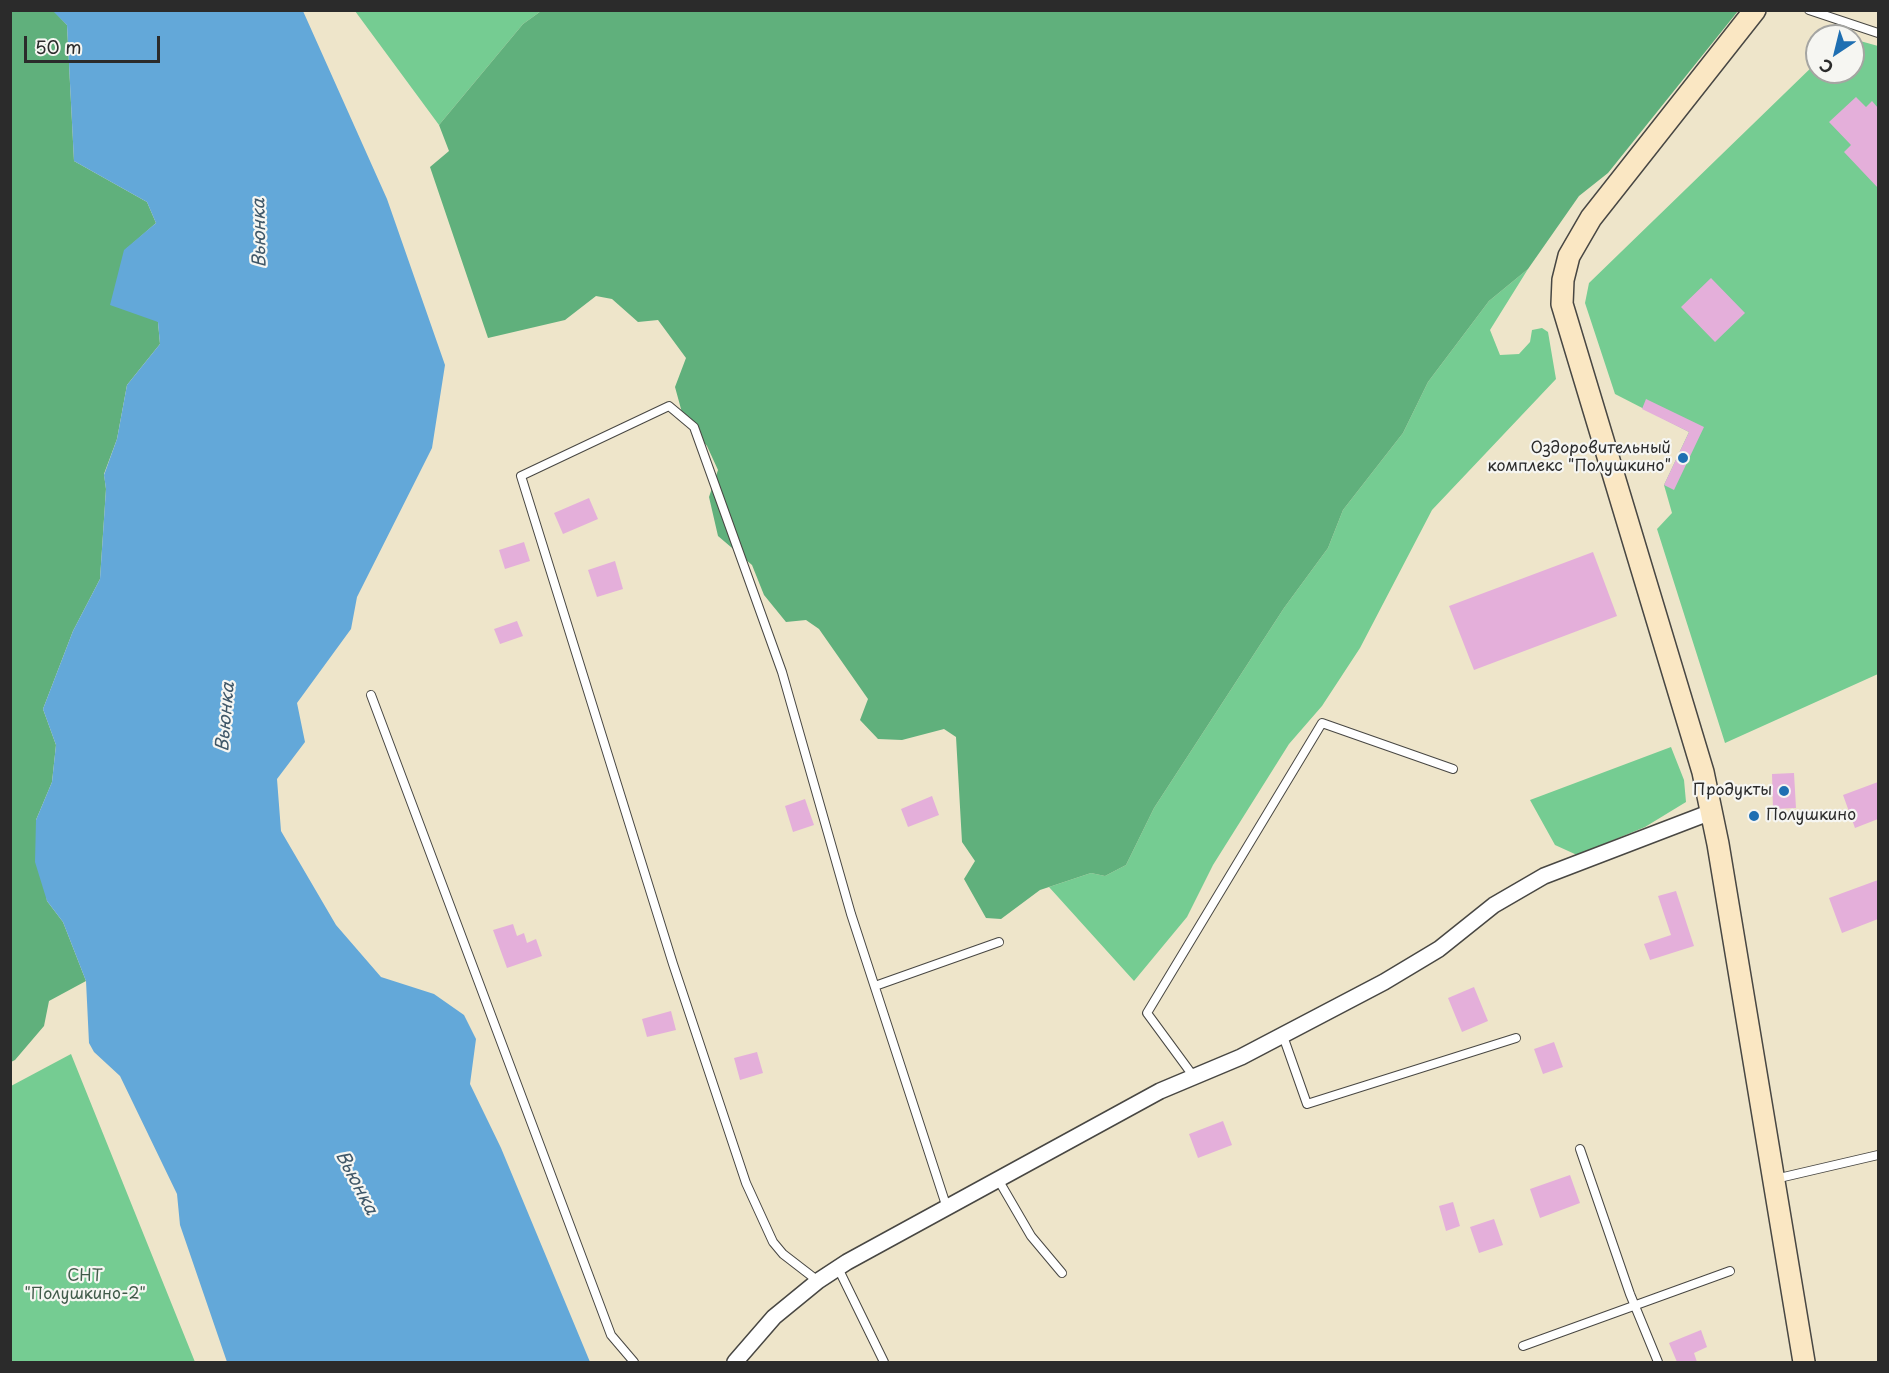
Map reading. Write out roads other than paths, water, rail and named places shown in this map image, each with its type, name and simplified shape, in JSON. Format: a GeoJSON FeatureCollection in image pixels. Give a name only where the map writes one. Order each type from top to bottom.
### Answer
{"type":"FeatureCollection","features":[{"type":"Feature","properties":{"kind":"main road"},"geometry":{"type":"LineString","coordinates":[[1755,10],[1591,218],[1569,256],[1562,291],[1570,338],[1685,707],[1711,812],[1804,1362]]}},
{"type":"Feature","properties":{"kind":"street"},"geometry":{"type":"LineString","coordinates":[[735,1362],[758,1333],[818,1281],[838,1268],[1160,1091],[1283,1036],[1421,961],[1494,905],[1544,876],[1711,812]]}},
{"type":"Feature","properties":{"kind":"lane"},"geometry":{"type":"LineString","coordinates":[[1809,10],[1878,33]]}},
{"type":"Feature","properties":{"kind":"lane"},"geometry":{"type":"LineString","coordinates":[[818,1281],[789,1259],[773,1242],[746,1183],[669,953],[521,476],[669,406],[694,427],[782,672],[826,831],[947,1208]]}},
{"type":"Feature","properties":{"kind":"lane"},"geometry":{"type":"LineString","coordinates":[[370,695],[611,1335],[634,1362]]}},
{"type":"Feature","properties":{"kind":"lane"},"geometry":{"type":"LineString","coordinates":[[1194,1077],[1147,1013],[1322,723],[1453,769]]}},
{"type":"Feature","properties":{"kind":"lane"},"geometry":{"type":"LineString","coordinates":[[875,986],[999,942]]}},
{"type":"Feature","properties":{"kind":"lane"},"geometry":{"type":"LineString","coordinates":[[1283,1036],[1307,1104],[1516,1038]]}},
{"type":"Feature","properties":{"kind":"lane"},"geometry":{"type":"LineString","coordinates":[[1580,1149],[1635,1306],[1658,1362]]}},
{"type":"Feature","properties":{"kind":"lane"},"geometry":{"type":"LineString","coordinates":[[1774,1179],[1878,1155]]}},
{"type":"Feature","properties":{"kind":"lane"},"geometry":{"type":"LineString","coordinates":[[999,1180],[1031,1236],[1062,1273]]}},
{"type":"Feature","properties":{"kind":"lane"},"geometry":{"type":"LineString","coordinates":[[838,1268],[884,1362]]}},
{"type":"Feature","properties":{"kind":"lane"},"geometry":{"type":"LineString","coordinates":[[1523,1346],[1730,1271]]}},
{"type":"Feature","properties":{"kind":"water","name":"Вьюнка"},"geometry":{"type":"Polygon","coordinates":[[[53,11],[303,11],[387,199],[445,365],[432,448],[357,597],[351,629],[297,703],[305,742],[277,779],[281,831],[336,925],[381,977],[434,994],[464,1015],[476,1039],[470,1084],[501,1148],[590,1362],[227,1362],[180,1225],[177,1194],[120,1076],[94,1052],[89,1043],[86,981],[63,922],[47,901],[35,862],[36,820],[52,782],[56,745],[43,709],[73,631],[100,579],[106,489],[104,475],[117,439],[127,385],[160,344],[158,322],[110,305],[124,250],[156,223],[147,202],[74,161],[67,25],[53,11]]]}},
{"type":"Feature","properties":{"kind":"place","name":"Оздоровительный комплекс \"Полушкино\""},"geometry":{"type":"Point","coordinates":[1683,458]}},
{"type":"Feature","properties":{"kind":"place","name":"Продукты"},"geometry":{"type":"Point","coordinates":[1784,791]}},
{"type":"Feature","properties":{"kind":"place","name":"Полушкино"},"geometry":{"type":"Point","coordinates":[1754,816]}},
{"type":"Feature","properties":{"kind":"park label","name":"СНТ \"Полушкино-2\""},"geometry":{"type":"Point","coordinates":[85,1286]}}]}
